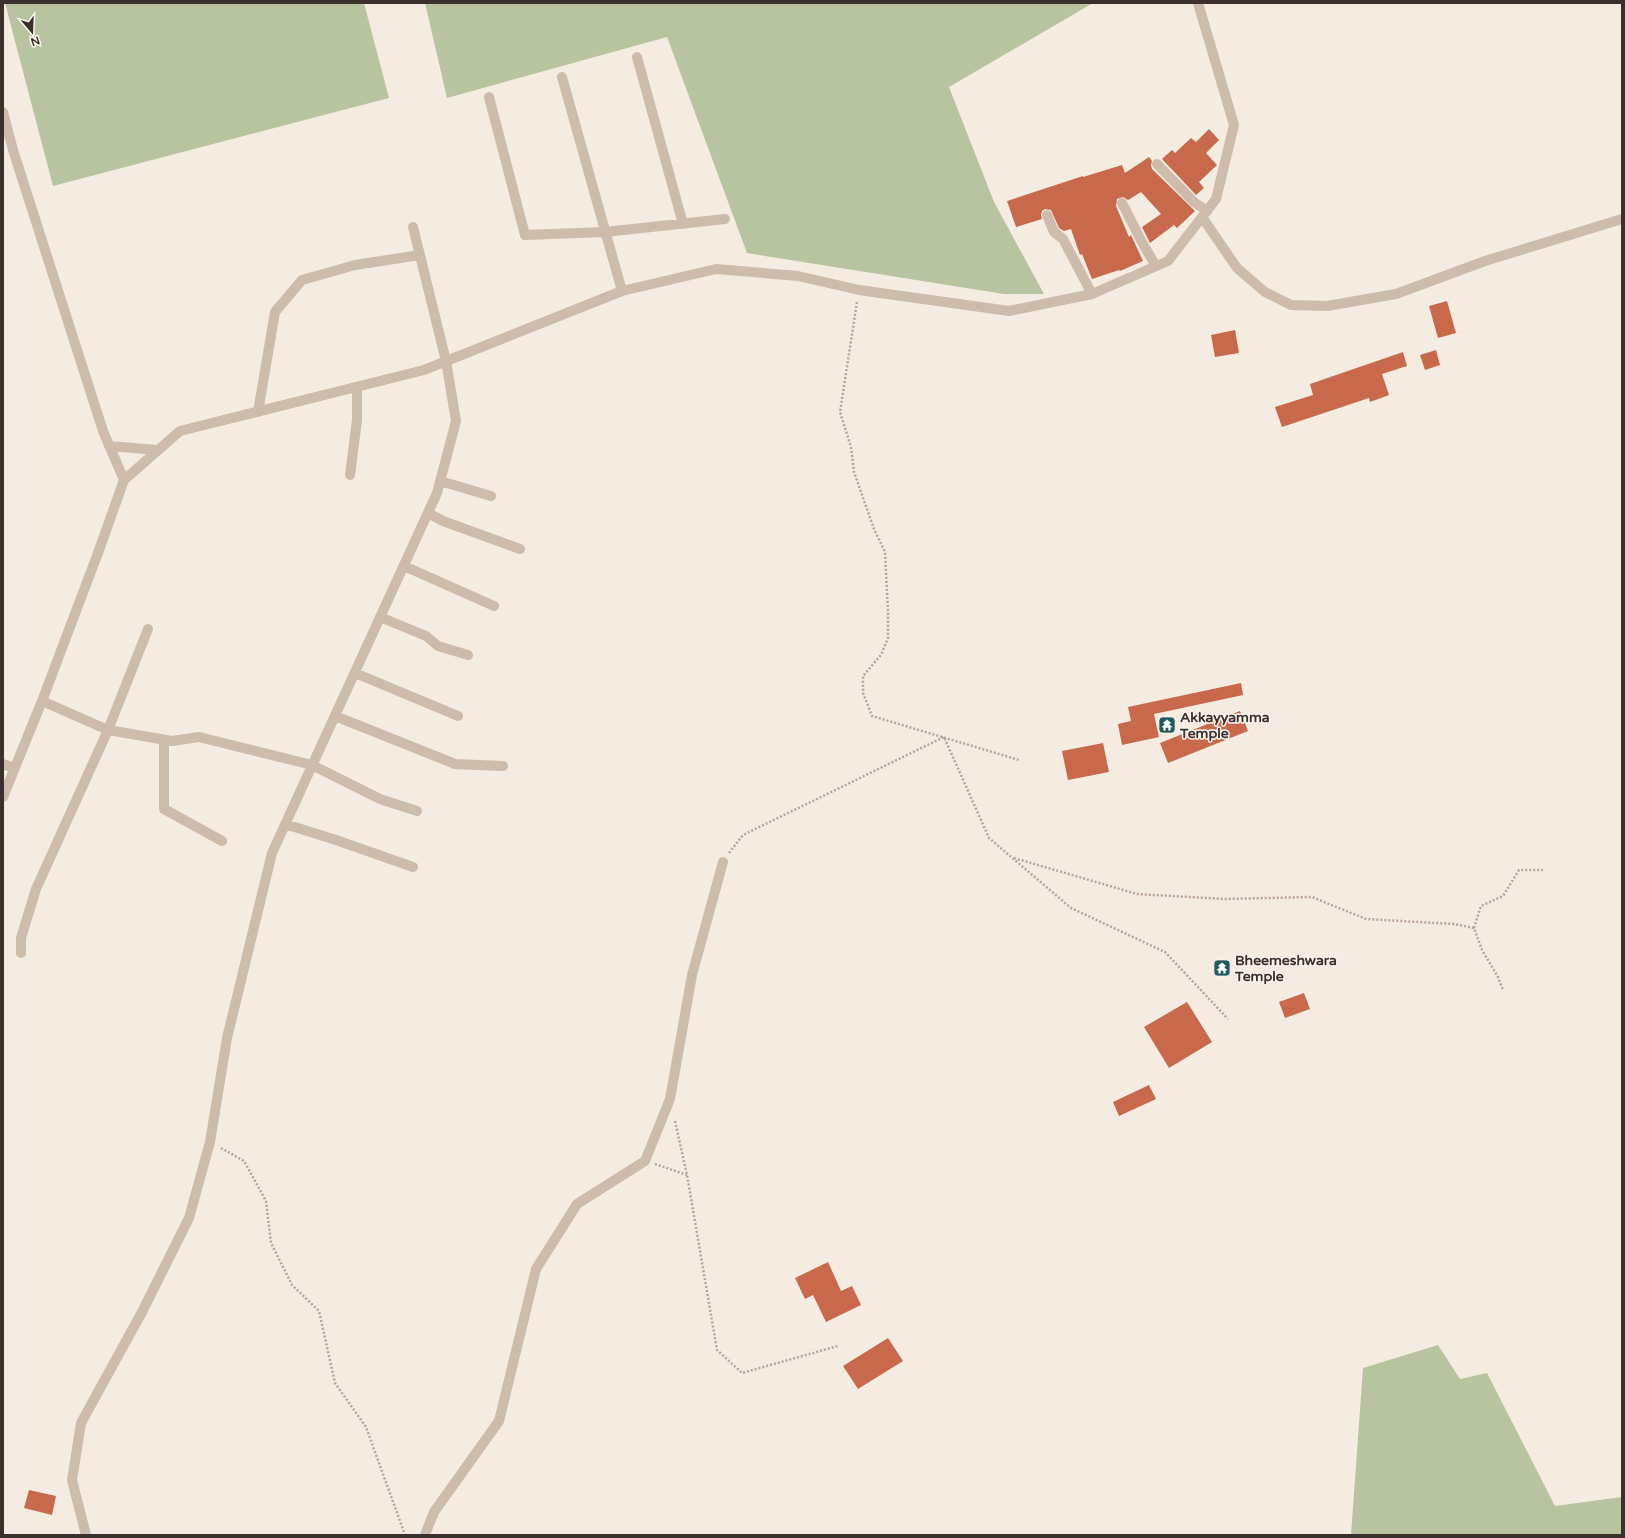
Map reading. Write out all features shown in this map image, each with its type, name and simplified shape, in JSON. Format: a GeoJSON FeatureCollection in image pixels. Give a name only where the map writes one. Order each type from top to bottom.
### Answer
{"type":"FeatureCollection","features":[{"type":"Feature","properties":{"kind":"street"},"geometry":{"type":"LineString","coordinates":[[3,797],[42,701],[124,480],[180,432],[424,370],[622,291],[716,269],[798,276],[859,290],[1009,311],[1092,294],[1168,261],[1216,199],[1234,125],[1198,3]]}},
{"type":"Feature","properties":{"kind":"street"},"geometry":{"type":"LineString","coordinates":[[637,57],[683,224]]}},
{"type":"Feature","properties":{"kind":"street"},"geometry":{"type":"LineString","coordinates":[[562,77],[622,291]]}},
{"type":"Feature","properties":{"kind":"street"},"geometry":{"type":"LineString","coordinates":[[489,97],[525,235],[605,232],[725,219]]}},
{"type":"Feature","properties":{"kind":"street"},"geometry":{"type":"LineString","coordinates":[[3,112],[13,150],[101,424],[124,480]]}},
{"type":"Feature","properties":{"kind":"street"},"geometry":{"type":"LineString","coordinates":[[1157,164],[1205,214],[1236,268],[1266,292],[1291,305],[1327,306],[1396,294],[1485,261],[1622,220]]}},
{"type":"Feature","properties":{"kind":"street"},"geometry":{"type":"LineString","coordinates":[[1122,203],[1156,266]]}},
{"type":"Feature","properties":{"kind":"street"},"geometry":{"type":"LineString","coordinates":[[1047,215],[1054,232],[1064,239],[1092,294]]}},
{"type":"Feature","properties":{"kind":"street"},"geometry":{"type":"LineString","coordinates":[[86,1535],[72,1480],[82,1423],[142,1312],[189,1218],[210,1142],[229,1030],[272,853],[437,493],[456,421],[446,361],[414,227]]}},
{"type":"Feature","properties":{"kind":"street"},"geometry":{"type":"LineString","coordinates":[[258,412],[275,312],[302,280],[355,266],[420,255]]}},
{"type":"Feature","properties":{"kind":"street"},"geometry":{"type":"LineString","coordinates":[[350,474],[357,420],[357,387]]}},
{"type":"Feature","properties":{"kind":"street"},"geometry":{"type":"LineString","coordinates":[[109,446],[158,450]]}},
{"type":"Feature","properties":{"kind":"street"},"geometry":{"type":"LineString","coordinates":[[440,481],[491,496]]}},
{"type":"Feature","properties":{"kind":"street"},"geometry":{"type":"LineString","coordinates":[[428,513],[443,521],[520,549]]}},
{"type":"Feature","properties":{"kind":"street"},"geometry":{"type":"LineString","coordinates":[[404,566],[494,606]]}},
{"type":"Feature","properties":{"kind":"street"},"geometry":{"type":"LineString","coordinates":[[380,617],[426,636],[438,646],[468,656]]}},
{"type":"Feature","properties":{"kind":"street"},"geometry":{"type":"LineString","coordinates":[[21,953],[21,938],[36,889],[108,730],[148,629]]}},
{"type":"Feature","properties":{"kind":"street"},"geometry":{"type":"LineString","coordinates":[[355,673],[458,716]]}},
{"type":"Feature","properties":{"kind":"street"},"geometry":{"type":"LineString","coordinates":[[42,701],[108,730],[172,741],[200,737],[312,765],[380,799],[417,811]]}},
{"type":"Feature","properties":{"kind":"street"},"geometry":{"type":"LineString","coordinates":[[335,716],[455,764],[503,766]]}},
{"type":"Feature","properties":{"kind":"street"},"geometry":{"type":"LineString","coordinates":[[164,740],[164,809],[222,841]]}},
{"type":"Feature","properties":{"kind":"street"},"geometry":{"type":"LineString","coordinates":[[3,764],[14,768]]}},
{"type":"Feature","properties":{"kind":"street"},"geometry":{"type":"LineString","coordinates":[[285,824],[413,867]]}},
{"type":"Feature","properties":{"kind":"street"},"geometry":{"type":"LineString","coordinates":[[425,1535],[434,1512],[499,1421],[536,1268],[577,1204],[645,1161],[670,1099],[692,975],[723,862]]}},
{"type":"Feature","properties":{"kind":"path"},"geometry":{"type":"LineString","coordinates":[[859,290],[840,412],[851,447],[854,472],[874,529],[885,552],[888,611],[888,638],[880,655],[863,676],[863,693],[872,716],[1019,760]]}},
{"type":"Feature","properties":{"kind":"path"},"geometry":{"type":"LineString","coordinates":[[944,737],[989,838],[1071,908],[1165,952],[1228,1019]]}},
{"type":"Feature","properties":{"kind":"path"},"geometry":{"type":"LineString","coordinates":[[723,862],[743,835],[944,737]]}},
{"type":"Feature","properties":{"kind":"path"},"geometry":{"type":"LineString","coordinates":[[1011,857],[1137,894],[1224,899],[1312,897],[1366,919],[1454,924],[1474,928]]}},
{"type":"Feature","properties":{"kind":"path"},"geometry":{"type":"LineString","coordinates":[[1503,990],[1498,976],[1482,950],[1474,928],[1481,906],[1503,896],[1520,870],[1543,870]]}},
{"type":"Feature","properties":{"kind":"path"},"geometry":{"type":"LineString","coordinates":[[670,1099],[687,1175],[717,1350],[742,1373],[838,1346]]}},
{"type":"Feature","properties":{"kind":"path"},"geometry":{"type":"LineString","coordinates":[[210,1142],[244,1161],[266,1201],[271,1243],[292,1285],[319,1311],[335,1383],[366,1426],[405,1535]]}},
{"type":"Feature","properties":{"kind":"path"},"geometry":{"type":"LineString","coordinates":[[645,1161],[687,1175]]}},
{"type":"Feature","properties":{"kind":"green space"},"geometry":{"type":"Polygon","coordinates":[[[5,3],[364,3],[389,98],[53,186],[5,3]]]}},
{"type":"Feature","properties":{"kind":"green space"},"geometry":{"type":"Polygon","coordinates":[[[425,3],[1093,3],[949,87],[994,202],[1044,294],[1004,294],[747,253],[667,37],[447,98],[425,3]]]}},
{"type":"Feature","properties":{"kind":"green space"},"geometry":{"type":"Polygon","coordinates":[[[1438,1345],[1460,1379],[1487,1373],[1555,1506],[1622,1497],[1622,1535],[1351,1535],[1363,1368],[1438,1345]]]}},
{"type":"Feature","properties":{"kind":"building"},"geometry":{"type":"Polygon","coordinates":[[[1209,129],[1219,140],[1206,153],[1217,165],[1199,182],[1204,188],[1196,195],[1162,159],[1172,150],[1175,153],[1191,138],[1196,142],[1209,129]]]}},
{"type":"Feature","properties":{"kind":"building"},"geometry":{"type":"Polygon","coordinates":[[[1149,157],[1152,161],[1152,169],[1195,211],[1177,228],[1174,225],[1150,243],[1142,227],[1161,214],[1141,192],[1128,200],[1123,197],[1117,199],[1116,206],[1129,237],[1131,235],[1143,261],[1120,271],[1119,270],[1092,279],[1082,254],[1080,255],[1071,229],[1064,231],[1059,228],[1051,210],[1045,209],[1042,211],[1042,219],[1016,227],[1007,201],[1122,165],[1125,173],[1149,157]]]}},
{"type":"Feature","properties":{"kind":"building"},"geometry":{"type":"Polygon","coordinates":[[[1447,301],[1456,333],[1438,338],[1429,306],[1447,301]]]}},
{"type":"Feature","properties":{"kind":"building"},"geometry":{"type":"Polygon","coordinates":[[[1235,330],[1239,353],[1215,357],[1211,335],[1235,330]]]}},
{"type":"Feature","properties":{"kind":"building"},"geometry":{"type":"Polygon","coordinates":[[[1436,350],[1440,365],[1425,370],[1420,355],[1436,350]]]}},
{"type":"Feature","properties":{"kind":"building"},"geometry":{"type":"Polygon","coordinates":[[[1403,352],[1407,366],[1382,374],[1389,395],[1370,402],[1369,398],[1282,427],[1275,407],[1313,395],[1310,384],[1403,352]]]}},
{"type":"Feature","properties":{"kind":"building"},"geometry":{"type":"Polygon","coordinates":[[[1241,683],[1243,695],[1154,714],[1159,737],[1122,745],[1118,724],[1131,721],[1128,707],[1241,683]]]}},
{"type":"Feature","properties":{"kind":"building"},"geometry":{"type":"Polygon","coordinates":[[[1240,711],[1248,731],[1168,763],[1160,743],[1240,711]]]}},
{"type":"Feature","properties":{"kind":"building"},"geometry":{"type":"Polygon","coordinates":[[[1103,743],[1109,772],[1068,780],[1062,751],[1103,743]]]}},
{"type":"Feature","properties":{"kind":"building"},"geometry":{"type":"Polygon","coordinates":[[[1304,993],[1310,1009],[1285,1018],[1279,1002],[1304,993]]]}},
{"type":"Feature","properties":{"kind":"building"},"geometry":{"type":"Polygon","coordinates":[[[1187,1002],[1212,1042],[1169,1068],[1144,1027],[1187,1002]]]}},
{"type":"Feature","properties":{"kind":"building"},"geometry":{"type":"Polygon","coordinates":[[[1149,1085],[1156,1099],[1119,1116],[1113,1102],[1149,1085]]]}},
{"type":"Feature","properties":{"kind":"building"},"geometry":{"type":"Polygon","coordinates":[[[828,1262],[841,1291],[852,1286],[861,1305],[826,1322],[813,1295],[805,1299],[795,1278],[828,1262]]]}},
{"type":"Feature","properties":{"kind":"building"},"geometry":{"type":"Polygon","coordinates":[[[888,1338],[903,1361],[858,1389],[843,1366],[888,1338]]]}},
{"type":"Feature","properties":{"kind":"building"},"geometry":{"type":"Polygon","coordinates":[[[29,1490],[56,1496],[52,1515],[24,1508],[29,1490]]]}},
{"type":"Feature","properties":{"kind":"place","name":"Akkayyamma Temple"},"geometry":{"type":"Point","coordinates":[1167,725]}},
{"type":"Feature","properties":{"kind":"place","name":"Bheemeshwara Temple"},"geometry":{"type":"Point","coordinates":[1222,968]}}]}
